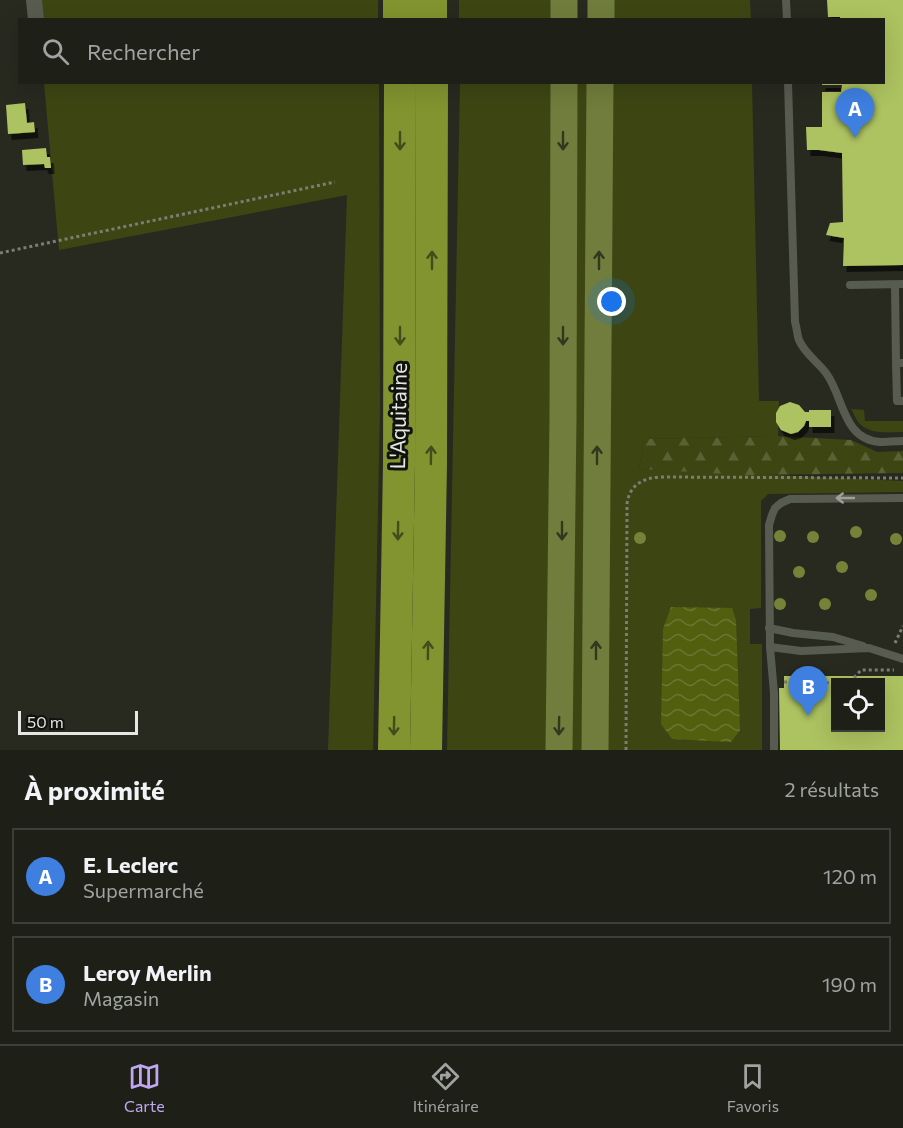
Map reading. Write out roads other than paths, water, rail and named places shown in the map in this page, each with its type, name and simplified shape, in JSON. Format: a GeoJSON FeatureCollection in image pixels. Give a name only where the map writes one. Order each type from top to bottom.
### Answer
{"type":"FeatureCollection","features":[{"type":"Feature","properties":{"kind":"highway"},"geometry":{"type":"LineString","coordinates":[[399,0],[399,18]]}},
{"type":"Feature","properties":{"kind":"highway"},"geometry":{"type":"LineString","coordinates":[[431,0],[431,18]]}},
{"type":"Feature","properties":{"kind":"highway","name":"L'Aquitaine"},"geometry":{"type":"LineString","coordinates":[[394,750],[399,464],[400,84]]}},
{"type":"Feature","properties":{"kind":"highway","name":"L'Aquitaine"},"geometry":{"type":"LineString","coordinates":[[426,750],[431,453],[432,84]]}},
{"type":"Feature","properties":{"kind":"main road"},"geometry":{"type":"LineString","coordinates":[[564,0],[564,18]]}},
{"type":"Feature","properties":{"kind":"main road"},"geometry":{"type":"LineString","coordinates":[[601,0],[601,18]]}},
{"type":"Feature","properties":{"kind":"main road"},"geometry":{"type":"LineString","coordinates":[[559,750],[564,84]]}},
{"type":"Feature","properties":{"kind":"main road"},"geometry":{"type":"LineString","coordinates":[[595,750],[600,84]]}},
{"type":"Feature","properties":{"kind":"street"},"geometry":{"type":"LineString","coordinates":[[34,0],[36,18]]}},
{"type":"Feature","properties":{"kind":"lane"},"geometry":{"type":"LineString","coordinates":[[786,0],[787,18]]}},
{"type":"Feature","properties":{"kind":"lane"},"geometry":{"type":"LineString","coordinates":[[789,84],[795,322],[799,341],[826,373],[839,398],[846,421],[853,429],[870,440],[903,441]]}},
{"type":"Feature","properties":{"kind":"lane"},"geometry":{"type":"LineString","coordinates":[[850,285],[899,284],[900,363],[897,401],[903,401]]}},
{"type":"Feature","properties":{"kind":"lane"},"geometry":{"type":"LineString","coordinates":[[774,750],[774,693],[769,628],[769,535],[775,508],[790,499],[903,498]]}},
{"type":"Feature","properties":{"kind":"lane"},"geometry":{"type":"LineString","coordinates":[[769,628],[833,637],[903,660]]}},
{"type":"Feature","properties":{"kind":"lane"},"geometry":{"type":"LineString","coordinates":[[770,647],[801,651],[869,648]]}},
{"type":"Feature","properties":{"kind":"water"},"geometry":{"type":"Polygon","coordinates":[[[671,607],[732,608],[736,620],[740,730],[731,742],[672,739],[661,724],[663,629],[671,607]]]}},
{"type":"Feature","properties":{"kind":"place","name":"E. Leclerc"},"geometry":{"type":"Point","coordinates":[855,138]}},
{"type":"Feature","properties":{"kind":"place","name":"Leroy Merlin"},"geometry":{"type":"Point","coordinates":[808,716]}}]}
